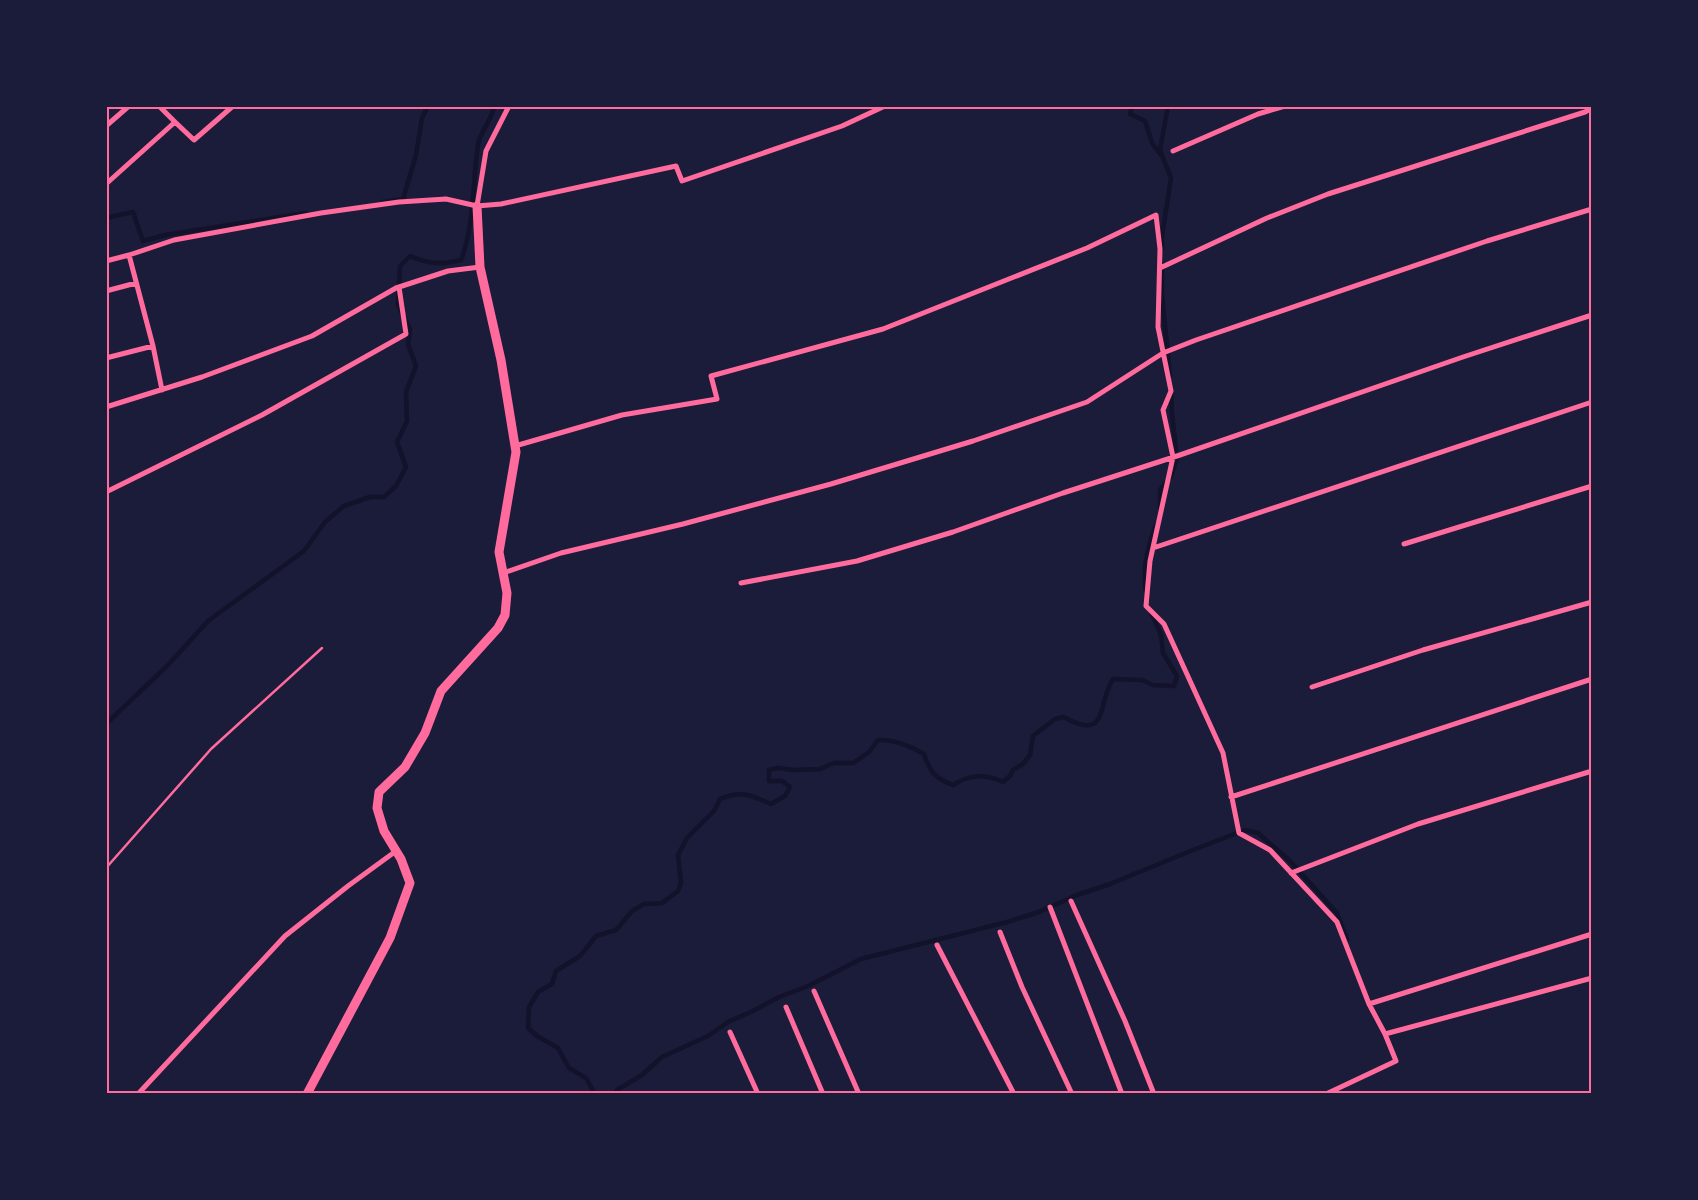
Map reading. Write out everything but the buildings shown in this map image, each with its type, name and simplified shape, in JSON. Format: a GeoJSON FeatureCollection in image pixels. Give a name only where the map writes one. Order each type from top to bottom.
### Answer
{"type":"FeatureCollection","features":[{"type":"Feature","properties":{"kind":"street"},"geometry":{"type":"LineString","coordinates":[[106,126],[128,106]]}},
{"type":"Feature","properties":{"kind":"street"},"geometry":{"type":"LineString","coordinates":[[159,106],[194,140],[233,106]]}},
{"type":"Feature","properties":{"kind":"street"},"geometry":{"type":"LineString","coordinates":[[306,1094],[390,938],[410,883],[401,860],[384,831],[377,808],[379,792],[405,768],[425,733],[441,691],[498,628],[505,615],[507,593],[499,552],[516,452],[501,360],[480,267],[477,206],[486,151],[509,106]]}},
{"type":"Feature","properties":{"kind":"street"},"geometry":{"type":"LineString","coordinates":[[106,261],[174,240],[399,202],[446,199],[477,206],[501,204],[676,166],[682,181],[842,126],[885,106]]}},
{"type":"Feature","properties":{"kind":"street"},"geometry":{"type":"LineString","coordinates":[[1173,151],[1258,114],[1285,106]]}},
{"type":"Feature","properties":{"kind":"street"},"geometry":{"type":"LineString","coordinates":[[1160,268],[1267,218],[1328,194],[1592,108]]}},
{"type":"Feature","properties":{"kind":"street"},"geometry":{"type":"LineString","coordinates":[[106,184],[175,122]]}},
{"type":"Feature","properties":{"kind":"street"},"geometry":{"type":"LineString","coordinates":[[503,573],[561,553],[683,524],[973,441],[1086,402],[1163,353],[1205,336],[1592,209]]}},
{"type":"Feature","properties":{"kind":"street"},"geometry":{"type":"LineString","coordinates":[[515,446],[622,415],[717,398],[711,376],[883,329],[1087,248],[1156,215],[1160,249],[1158,327],[1171,391],[1163,410],[1173,457],[1150,561],[1146,606],[1164,624],[1223,753],[1238,833],[1270,850],[1337,922],[1369,1004],[1385,1034],[1396,1061],[1326,1094]]}},
{"type":"Feature","properties":{"kind":"street"},"geometry":{"type":"LineString","coordinates":[[129,255],[153,346],[162,390]]}},
{"type":"Feature","properties":{"kind":"street"},"geometry":{"type":"LineString","coordinates":[[106,407],[202,378],[312,336],[399,287],[448,271],[480,267]]}},
{"type":"Feature","properties":{"kind":"street"},"geometry":{"type":"LineString","coordinates":[[106,291],[136,283]]}},
{"type":"Feature","properties":{"kind":"street"},"geometry":{"type":"LineString","coordinates":[[106,492],[262,415],[406,334],[399,287]]}},
{"type":"Feature","properties":{"kind":"street"},"geometry":{"type":"LineString","coordinates":[[741,583],[857,561],[954,532],[1062,493],[1592,315]]}},
{"type":"Feature","properties":{"kind":"street"},"geometry":{"type":"LineString","coordinates":[[106,358],[153,346]]}},
{"type":"Feature","properties":{"kind":"street"},"geometry":{"type":"LineString","coordinates":[[1153,548],[1592,402]]}},
{"type":"Feature","properties":{"kind":"street"},"geometry":{"type":"LineString","coordinates":[[1404,544],[1592,486]]}},
{"type":"Feature","properties":{"kind":"street"},"geometry":{"type":"LineString","coordinates":[[1312,686],[1423,650],[1592,602]]}},
{"type":"Feature","properties":{"kind":"street"},"geometry":{"type":"LineString","coordinates":[[1231,797],[1592,679]]}},
{"type":"Feature","properties":{"kind":"street"},"geometry":{"type":"LineString","coordinates":[[1291,873],[1418,824],[1592,771]]}},
{"type":"Feature","properties":{"kind":"street"},"geometry":{"type":"LineString","coordinates":[[138,1094],[285,936],[396,851]]}},
{"type":"Feature","properties":{"kind":"street"},"geometry":{"type":"LineString","coordinates":[[1071,901],[1125,1022],[1154,1094]]}},
{"type":"Feature","properties":{"kind":"street"},"geometry":{"type":"LineString","coordinates":[[1050,907],[1122,1094]]}},
{"type":"Feature","properties":{"kind":"street"},"geometry":{"type":"LineString","coordinates":[[1000,932],[1022,987],[1072,1094]]}},
{"type":"Feature","properties":{"kind":"street"},"geometry":{"type":"LineString","coordinates":[[1369,1004],[1592,934]]}},
{"type":"Feature","properties":{"kind":"street"},"geometry":{"type":"LineString","coordinates":[[937,945],[1014,1094]]}},
{"type":"Feature","properties":{"kind":"street"},"geometry":{"type":"LineString","coordinates":[[1385,1034],[1592,978]]}},
{"type":"Feature","properties":{"kind":"street"},"geometry":{"type":"LineString","coordinates":[[814,991],[859,1094]]}},
{"type":"Feature","properties":{"kind":"street"},"geometry":{"type":"LineString","coordinates":[[786,1007],[822,1094]]}},
{"type":"Feature","properties":{"kind":"street"},"geometry":{"type":"LineString","coordinates":[[730,1032],[758,1094]]}},
{"type":"Feature","properties":{"kind":"path"},"geometry":{"type":"LineString","coordinates":[[106,868],[211,749],[322,648]]}},
{"type":"Feature","properties":{"kind":"waterway"},"geometry":{"type":"LineString","coordinates":[[383,202],[403,199],[416,155],[422,118],[428,106]]}},
{"type":"Feature","properties":{"kind":"waterway"},"geometry":{"type":"LineString","coordinates":[[106,724],[168,665],[208,621],[304,551],[325,522],[344,506],[370,497],[384,497],[396,486],[406,467],[397,442],[407,421],[406,392],[416,366],[408,344],[410,329],[398,305],[400,266],[410,256],[435,263],[461,260],[469,232],[479,140],[494,106]]}},
{"type":"Feature","properties":{"kind":"waterway"},"geometry":{"type":"LineString","coordinates":[[1132,106],[1130,114],[1145,121],[1152,143],[1160,154]]}},
{"type":"Feature","properties":{"kind":"waterway"},"geometry":{"type":"LineString","coordinates":[[1162,249],[1162,236],[1171,178],[1160,150],[1168,106]]}},
{"type":"Feature","properties":{"kind":"waterway"},"geometry":{"type":"LineString","coordinates":[[106,218],[133,212],[143,241],[165,235],[306,213]]}},
{"type":"Feature","properties":{"kind":"waterway"},"geometry":{"type":"LineString","coordinates":[[1162,264],[1162,295],[1170,376]]}},
{"type":"Feature","properties":{"kind":"waterway"},"geometry":{"type":"LineString","coordinates":[[1160,508],[1160,490],[1171,476],[1177,459],[1171,391]]}},
{"type":"Feature","properties":{"kind":"waterway"},"geometry":{"type":"LineString","coordinates":[[1146,591],[1146,557],[1156,525]]}},
{"type":"Feature","properties":{"kind":"waterway"},"geometry":{"type":"LineString","coordinates":[[595,1094],[586,1078],[569,1068],[558,1048],[537,1036],[528,1028],[529,1007],[538,992],[552,984],[556,971],[580,956],[596,936],[616,930],[632,911],[644,904],[662,903],[678,891],[681,883],[678,855],[687,838],[714,811],[720,799],[740,794],[771,804],[785,796],[790,787],[782,781],[769,781],[769,770],[778,768],[793,770],[820,769],[834,763],[853,763],[869,752],[878,740],[902,744],[924,754],[934,774],[953,785],[959,781],[978,776],[1003,782],[1030,755],[1033,736],[1055,719],[1064,717],[1078,724],[1088,725],[1095,723],[1113,679],[1142,680],[1153,685],[1174,686],[1177,676],[1163,653],[1161,635],[1151,612]]}},
{"type":"Feature","properties":{"kind":"waterway"},"geometry":{"type":"LineString","coordinates":[[614,1094],[617,1090],[642,1075],[662,1057],[708,1036],[728,1022],[779,997],[806,987],[861,959],[1039,912],[1077,895],[1110,884],[1245,830],[1258,833],[1289,860],[1337,913],[1347,940]]}}]}
